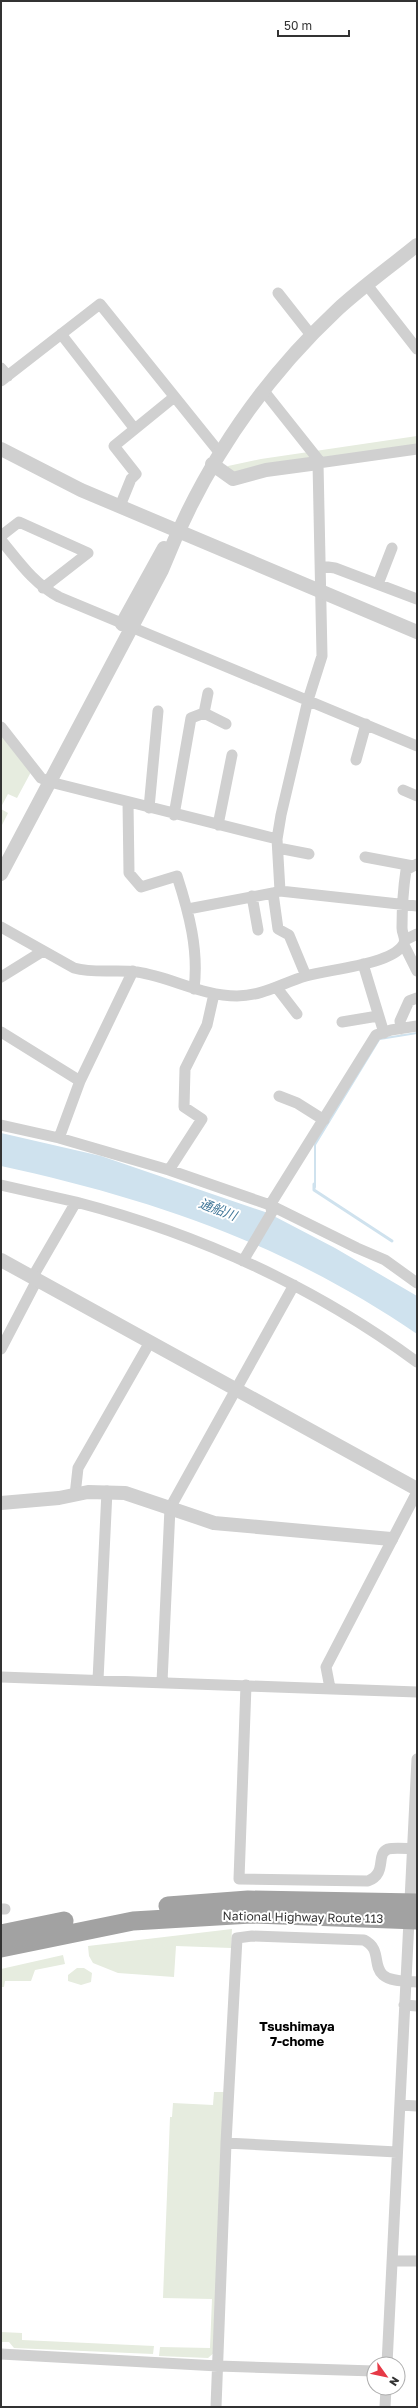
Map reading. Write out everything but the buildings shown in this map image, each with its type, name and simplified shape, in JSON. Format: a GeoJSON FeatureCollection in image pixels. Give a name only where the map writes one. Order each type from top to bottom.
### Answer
{"type":"FeatureCollection","features":[{"type":"Feature","properties":{"kind":"highway","name":"National Highway Route 113"},"geometry":{"type":"LineString","coordinates":[[1,1934],[130,1908],[248,1900],[413,1911]]}},
{"type":"Feature","properties":{"kind":"highway","name":"National Highway Route 113"},"geometry":{"type":"LineString","coordinates":[[1,1948],[133,1921],[251,1914],[413,1911]]}},
{"type":"Feature","properties":{"kind":"street"},"geometry":{"type":"LineString","coordinates":[[1,874],[45,780],[127,624],[162,570],[178,530],[219,452],[263,390],[311,335],[367,284],[417,245]]}},
{"type":"Feature","properties":{"kind":"street"},"geometry":{"type":"LineString","coordinates":[[367,284],[417,348]]}},
{"type":"Feature","properties":{"kind":"street"},"geometry":{"type":"LineString","coordinates":[[278,293],[311,335]]}},
{"type":"Feature","properties":{"kind":"street"},"geometry":{"type":"LineString","coordinates":[[3,375],[100,304],[173,398],[219,452]]}},
{"type":"Feature","properties":{"kind":"street"},"geometry":{"type":"LineString","coordinates":[[61,334],[134,428]]}},
{"type":"Feature","properties":{"kind":"street"},"geometry":{"type":"LineString","coordinates":[[263,390],[320,463],[322,656],[308,700],[278,843],[278,929],[289,935],[306,976]]}},
{"type":"Feature","properties":{"kind":"street"},"geometry":{"type":"LineString","coordinates":[[120,506],[131,479],[136,474],[114,446],[134,428],[173,398]]}},
{"type":"Feature","properties":{"kind":"street"},"geometry":{"type":"LineString","coordinates":[[1,449],[61,481],[417,632]]}},
{"type":"Feature","properties":{"kind":"street"},"geometry":{"type":"LineString","coordinates":[[212,464],[233,479],[266,470],[417,449]]}},
{"type":"Feature","properties":{"kind":"street"},"geometry":{"type":"LineString","coordinates":[[1,536],[20,522],[88,553],[43,588]]}},
{"type":"Feature","properties":{"kind":"street"},"geometry":{"type":"LineString","coordinates":[[1,540],[28,574],[43,588],[59,597],[127,624],[417,746]]}},
{"type":"Feature","properties":{"kind":"street"},"geometry":{"type":"LineString","coordinates":[[378,584],[392,548]]}},
{"type":"Feature","properties":{"kind":"street"},"geometry":{"type":"LineString","coordinates":[[321,566],[335,568],[417,599]]}},
{"type":"Feature","properties":{"kind":"street"},"geometry":{"type":"LineString","coordinates":[[204,713],[208,693]]}},
{"type":"Feature","properties":{"kind":"street"},"geometry":{"type":"LineString","coordinates":[[149,808],[158,711]]}},
{"type":"Feature","properties":{"kind":"street"},"geometry":{"type":"LineString","coordinates":[[174,815],[191,718],[204,713],[226,724]]}},
{"type":"Feature","properties":{"kind":"street"},"geometry":{"type":"LineString","coordinates":[[356,760],[366,724]]}},
{"type":"Feature","properties":{"kind":"street"},"geometry":{"type":"LineString","coordinates":[[1,727],[45,780],[174,815],[218,825],[309,854]]}},
{"type":"Feature","properties":{"kind":"street"},"geometry":{"type":"LineString","coordinates":[[218,825],[232,755]]}},
{"type":"Feature","properties":{"kind":"street"},"geometry":{"type":"LineString","coordinates":[[1,854],[45,780]]}},
{"type":"Feature","properties":{"kind":"street"},"geometry":{"type":"LineString","coordinates":[[403,790],[417,796]]}},
{"type":"Feature","properties":{"kind":"street"},"geometry":{"type":"LineString","coordinates":[[128,802],[129,872],[141,887],[177,876],[188,909],[195,953],[194,989]]}},
{"type":"Feature","properties":{"kind":"street"},"geometry":{"type":"LineString","coordinates":[[365,856],[415,865]]}},
{"type":"Feature","properties":{"kind":"street"},"geometry":{"type":"LineString","coordinates":[[415,865],[406,870],[402,905],[402,931],[417,972]]}},
{"type":"Feature","properties":{"kind":"street"},"geometry":{"type":"LineString","coordinates":[[188,909],[277,892],[417,906]]}},
{"type":"Feature","properties":{"kind":"street"},"geometry":{"type":"LineString","coordinates":[[252,896],[258,930]]}},
{"type":"Feature","properties":{"kind":"street"},"geometry":{"type":"LineString","coordinates":[[1,927],[74,968],[87,972],[132,971],[214,994],[257,995],[306,976],[363,964],[383,958],[397,951],[405,942],[417,934]]}},
{"type":"Feature","properties":{"kind":"street"},"geometry":{"type":"LineString","coordinates":[[1,977],[43,951]]}},
{"type":"Feature","properties":{"kind":"street"},"geometry":{"type":"LineString","coordinates":[[363,964],[384,1032]]}},
{"type":"Feature","properties":{"kind":"street"},"geometry":{"type":"LineString","coordinates":[[59,1138],[80,1081],[132,971]]}},
{"type":"Feature","properties":{"kind":"street"},"geometry":{"type":"LineString","coordinates":[[277,988],[297,1014]]}},
{"type":"Feature","properties":{"kind":"street"},"geometry":{"type":"LineString","coordinates":[[169,1170],[202,1119],[184,1107],[185,1069],[207,1025],[214,994]]}},
{"type":"Feature","properties":{"kind":"street"},"geometry":{"type":"LineString","coordinates":[[401,1029],[400,1021],[409,1001],[417,998]]}},
{"type":"Feature","properties":{"kind":"street"},"geometry":{"type":"LineString","coordinates":[[342,1022],[378,1016]]}},
{"type":"Feature","properties":{"kind":"street"},"geometry":{"type":"LineString","coordinates":[[246,1256],[271,1208],[376,1035],[384,1032],[417,1026]]}},
{"type":"Feature","properties":{"kind":"street"},"geometry":{"type":"LineString","coordinates":[[1,1032],[80,1081]]}},
{"type":"Feature","properties":{"kind":"street"},"geometry":{"type":"LineString","coordinates":[[279,1096],[297,1103],[324,1120]]}},
{"type":"Feature","properties":{"kind":"street"},"geometry":{"type":"LineString","coordinates":[[1,1125],[59,1138],[169,1170],[271,1208],[385,1260],[417,1283]]}},
{"type":"Feature","properties":{"kind":"street"},"geometry":{"type":"LineString","coordinates":[[1,1185],[76,1202],[135,1219],[246,1256],[382,1337],[417,1362]]}},
{"type":"Feature","properties":{"kind":"street"},"geometry":{"type":"LineString","coordinates":[[1,1349],[35,1279],[76,1202]]}},
{"type":"Feature","properties":{"kind":"street"},"geometry":{"type":"LineString","coordinates":[[1,1260],[417,1490],[326,1668],[330,1688]]}},
{"type":"Feature","properties":{"kind":"street"},"geometry":{"type":"LineString","coordinates":[[162,1682],[170,1508],[294,1285]]}},
{"type":"Feature","properties":{"kind":"street"},"geometry":{"type":"LineString","coordinates":[[75,1495],[78,1468],[150,1342]]}},
{"type":"Feature","properties":{"kind":"street"},"geometry":{"type":"LineString","coordinates":[[98,1680],[107,1492]]}},
{"type":"Feature","properties":{"kind":"street"},"geometry":{"type":"LineString","coordinates":[[1,1503],[19,1503],[107,1492],[125,1493],[214,1523],[391,1539]]}},
{"type":"Feature","properties":{"kind":"street"},"geometry":{"type":"LineString","coordinates":[[1,1677],[417,1692]]}},
{"type":"Feature","properties":{"kind":"street"},"geometry":{"type":"LineString","coordinates":[[246,1685],[239,1879],[368,1881],[376,1878],[380,1873],[382,1855],[389,1848],[414,1849]]}},
{"type":"Feature","properties":{"kind":"street"},"geometry":{"type":"LineString","coordinates":[[387,2356],[404,2005],[411,1982],[417,1758]]}},
{"type":"Feature","properties":{"kind":"street"},"geometry":{"type":"LineString","coordinates":[[216,2407],[226,2143],[237,1938],[252,1936],[364,1940],[370,1943],[375,1950],[379,1969],[383,1975],[392,1980],[411,1982]]}},
{"type":"Feature","properties":{"kind":"street"},"geometry":{"type":"LineString","coordinates":[[404,2005],[417,2006]]}},
{"type":"Feature","properties":{"kind":"street"},"geometry":{"type":"LineString","coordinates":[[400,2105],[417,2106]]}},
{"type":"Feature","properties":{"kind":"street"},"geometry":{"type":"LineString","coordinates":[[226,2143],[397,2152]]}},
{"type":"Feature","properties":{"kind":"street"},"geometry":{"type":"LineString","coordinates":[[392,2261],[417,2262]]}},
{"type":"Feature","properties":{"kind":"street"},"geometry":{"type":"LineString","coordinates":[[1,2354],[218,2366],[366,2371]]}},
{"type":"Feature","properties":{"kind":"street"},"geometry":{"type":"LineString","coordinates":[[385,2407],[386,2396]]}},
{"type":"Feature","properties":{"kind":"shaded area"},"geometry":{"type":"Polygon","coordinates":[[[417,436],[417,447],[234,474],[226,469],[228,466],[261,459],[417,436]]]}},
{"type":"Feature","properties":{"kind":"shaded area"},"geometry":{"type":"Polygon","coordinates":[[[1,733],[31,772],[17,798],[8,794],[1,807],[1,733]]]}},
{"type":"Feature","properties":{"kind":"shaded area"},"geometry":{"type":"Polygon","coordinates":[[[1,809],[8,813],[1,827],[1,809]]]}},
{"type":"Feature","properties":{"kind":"shaded area"},"geometry":{"type":"Polygon","coordinates":[[[232,1929],[231,1948],[176,1946],[174,1977],[118,1973],[93,1963],[89,1956],[88,1946],[232,1929]]]}},
{"type":"Feature","properties":{"kind":"shaded area"},"geometry":{"type":"Polygon","coordinates":[[[63,1955],[65,1964],[35,1970],[31,1981],[5,1981],[4,1987],[1,1987],[1,1969],[63,1955]]]}},
{"type":"Feature","properties":{"kind":"shaded area"},"geometry":{"type":"Polygon","coordinates":[[[77,1968],[84,1968],[92,1973],[91,1982],[81,1985],[68,1981],[68,1975],[77,1968]]]}},
{"type":"Feature","properties":{"kind":"shaded area"},"geometry":{"type":"Polygon","coordinates":[[[214,2092],[226,2092],[215,2352],[208,2358],[159,2356],[160,2347],[210,2348],[212,2299],[163,2298],[170,2117],[172,2117],[173,2103],[213,2105],[214,2092]]]}},
{"type":"Feature","properties":{"kind":"shaded area"},"geometry":{"type":"Polygon","coordinates":[[[1,2332],[22,2333],[22,2340],[154,2346],[153,2354],[14,2348],[9,2342],[1,2342],[1,2332]]]}},
{"type":"Feature","properties":{"kind":"water"},"geometry":{"type":"Polygon","coordinates":[[[417,1032],[417,1034],[380,1040],[316,1145],[316,1188],[314,1187],[314,1144],[379,1038],[417,1032]]]}},
{"type":"Feature","properties":{"kind":"water","name":"通船川"},"geometry":{"type":"Polygon","coordinates":[[[1,1133],[101,1156],[268,1213],[335,1248],[417,1296],[417,1334],[368,1303],[319,1275],[268,1250],[217,1229],[165,1210],[112,1194],[1,1166],[1,1133]]]}},
{"type":"Feature","properties":{"kind":"waterway"},"geometry":{"type":"LineString","coordinates":[[314,1184],[314,1190],[392,1241]]}},
{"type":"Feature","properties":{"kind":"district","name":"Tsushimaya 7-chome"},"geometry":{"type":"Point","coordinates":[297,2034]}}]}
